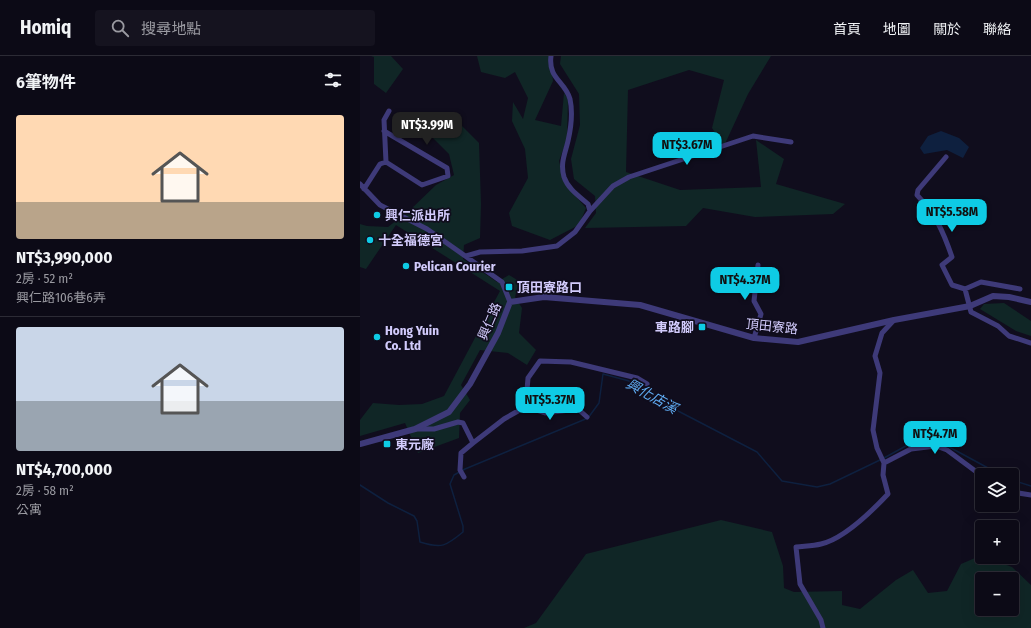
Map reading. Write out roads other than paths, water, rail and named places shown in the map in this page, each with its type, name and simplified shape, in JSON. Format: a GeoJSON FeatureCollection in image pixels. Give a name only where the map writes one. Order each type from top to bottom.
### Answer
{"type":"FeatureCollection","features":[{"type":"Feature","properties":{"kind":"street"},"geometry":{"type":"LineString","coordinates":[[551,56],[550,64],[554,77],[563,86],[570,98],[571,124],[562,162],[564,178],[574,192],[588,204],[590,211]]}},
{"type":"Feature","properties":{"kind":"street"},"geometry":{"type":"LineString","coordinates":[[386,162],[384,120],[389,111]]}},
{"type":"Feature","properties":{"kind":"street"},"geometry":{"type":"LineString","coordinates":[[384,131],[447,168],[448,176],[422,185],[386,162]]}},
{"type":"Feature","properties":{"kind":"street"},"geometry":{"type":"LineString","coordinates":[[466,256],[480,252],[522,251],[557,246],[575,232],[590,211],[613,186],[629,177],[752,136],[791,142]]}},
{"type":"Feature","properties":{"kind":"street"},"geometry":{"type":"LineString","coordinates":[[946,157],[918,190],[917,195],[929,208],[942,229],[952,257],[942,266],[952,285],[966,289],[981,282],[1020,289]]}},
{"type":"Feature","properties":{"kind":"street"},"geometry":{"type":"LineString","coordinates":[[364,188],[380,164],[386,162]]}},
{"type":"Feature","properties":{"kind":"street","name":"興仁路"},"geometry":{"type":"LineString","coordinates":[[360,184],[380,204],[427,229],[502,282],[510,302],[498,334],[470,384],[449,412],[414,429],[360,444]]}},
{"type":"Feature","properties":{"kind":"street"},"geometry":{"type":"LineString","coordinates":[[754,338],[761,314],[754,301],[758,265]]}},
{"type":"Feature","properties":{"kind":"street"},"geometry":{"type":"LineString","coordinates":[[966,289],[971,312],[998,326],[1009,336],[1031,343]]}},
{"type":"Feature","properties":{"kind":"street","name":"頂田寮路"},"geometry":{"type":"LineString","coordinates":[[510,302],[544,297],[640,305],[754,338],[798,342],[894,320],[970,306],[992,296],[1009,297],[1031,302]]}},
{"type":"Feature","properties":{"kind":"street"},"geometry":{"type":"LineString","coordinates":[[823,628],[821,620],[800,584],[796,548],[822,544],[842,535],[877,506],[888,494],[883,476],[884,464],[877,448],[873,430],[880,374],[875,356],[882,333],[894,320]]}},
{"type":"Feature","properties":{"kind":"street"},"geometry":{"type":"LineString","coordinates":[[464,477],[460,470],[461,453],[504,419],[518,411],[527,390],[528,378],[540,361],[571,362],[637,378],[647,384]]}},
{"type":"Feature","properties":{"kind":"street"},"geometry":{"type":"LineString","coordinates":[[521,405],[545,413],[578,410],[588,417]]}},
{"type":"Feature","properties":{"kind":"street"},"geometry":{"type":"LineString","coordinates":[[414,429],[434,429],[458,422],[463,423],[473,443]]}},
{"type":"Feature","properties":{"kind":"street"},"geometry":{"type":"LineString","coordinates":[[884,464],[911,449],[936,446],[948,450],[975,471]]}},
{"type":"Feature","properties":{"kind":"street"},"geometry":{"type":"LineString","coordinates":[[1019,493],[1031,495]]}},
{"type":"Feature","properties":{"kind":"water"},"geometry":{"type":"Polygon","coordinates":[[[941,131],[959,138],[969,147],[963,158],[947,150],[924,154],[920,148],[928,136],[941,131]]]}},
{"type":"Feature","properties":{"kind":"waterway","name":"興化店溪"},"geometry":{"type":"LineString","coordinates":[[360,485],[388,503],[414,516],[417,521],[420,542],[439,546],[448,543],[463,532],[463,526],[450,484],[454,475],[465,469],[588,418],[599,403],[603,374],[629,381],[655,399],[757,452],[782,481],[817,487],[830,484],[880,460]]}},
{"type":"Feature","properties":{"kind":"waterway","name":"興化店溪"},"geometry":{"type":"LineString","coordinates":[[884,458],[913,442],[940,442],[988,468]]}},
{"type":"Feature","properties":{"kind":"waterway","name":"興化店溪"},"geometry":{"type":"LineString","coordinates":[[1019,482],[1031,486]]}},
{"type":"Feature","properties":{"kind":"place","name":"興仁派出所"},"geometry":{"type":"Point","coordinates":[377,215]}},
{"type":"Feature","properties":{"kind":"place","name":"十全福德宮"},"geometry":{"type":"Point","coordinates":[370,240]}},
{"type":"Feature","properties":{"kind":"place","name":"Pelican Courier"},"geometry":{"type":"Point","coordinates":[406,266]}},
{"type":"Feature","properties":{"kind":"place","name":"頂田寮路口"},"geometry":{"type":"Point","coordinates":[509,287]}},
{"type":"Feature","properties":{"kind":"place","name":"車路腳"},"geometry":{"type":"Point","coordinates":[702,327]}},
{"type":"Feature","properties":{"kind":"place","name":"Hong Yuin Co. Ltd"},"geometry":{"type":"Point","coordinates":[377,337]}},
{"type":"Feature","properties":{"kind":"place","name":"東元廠"},"geometry":{"type":"Point","coordinates":[387,444]}}]}
